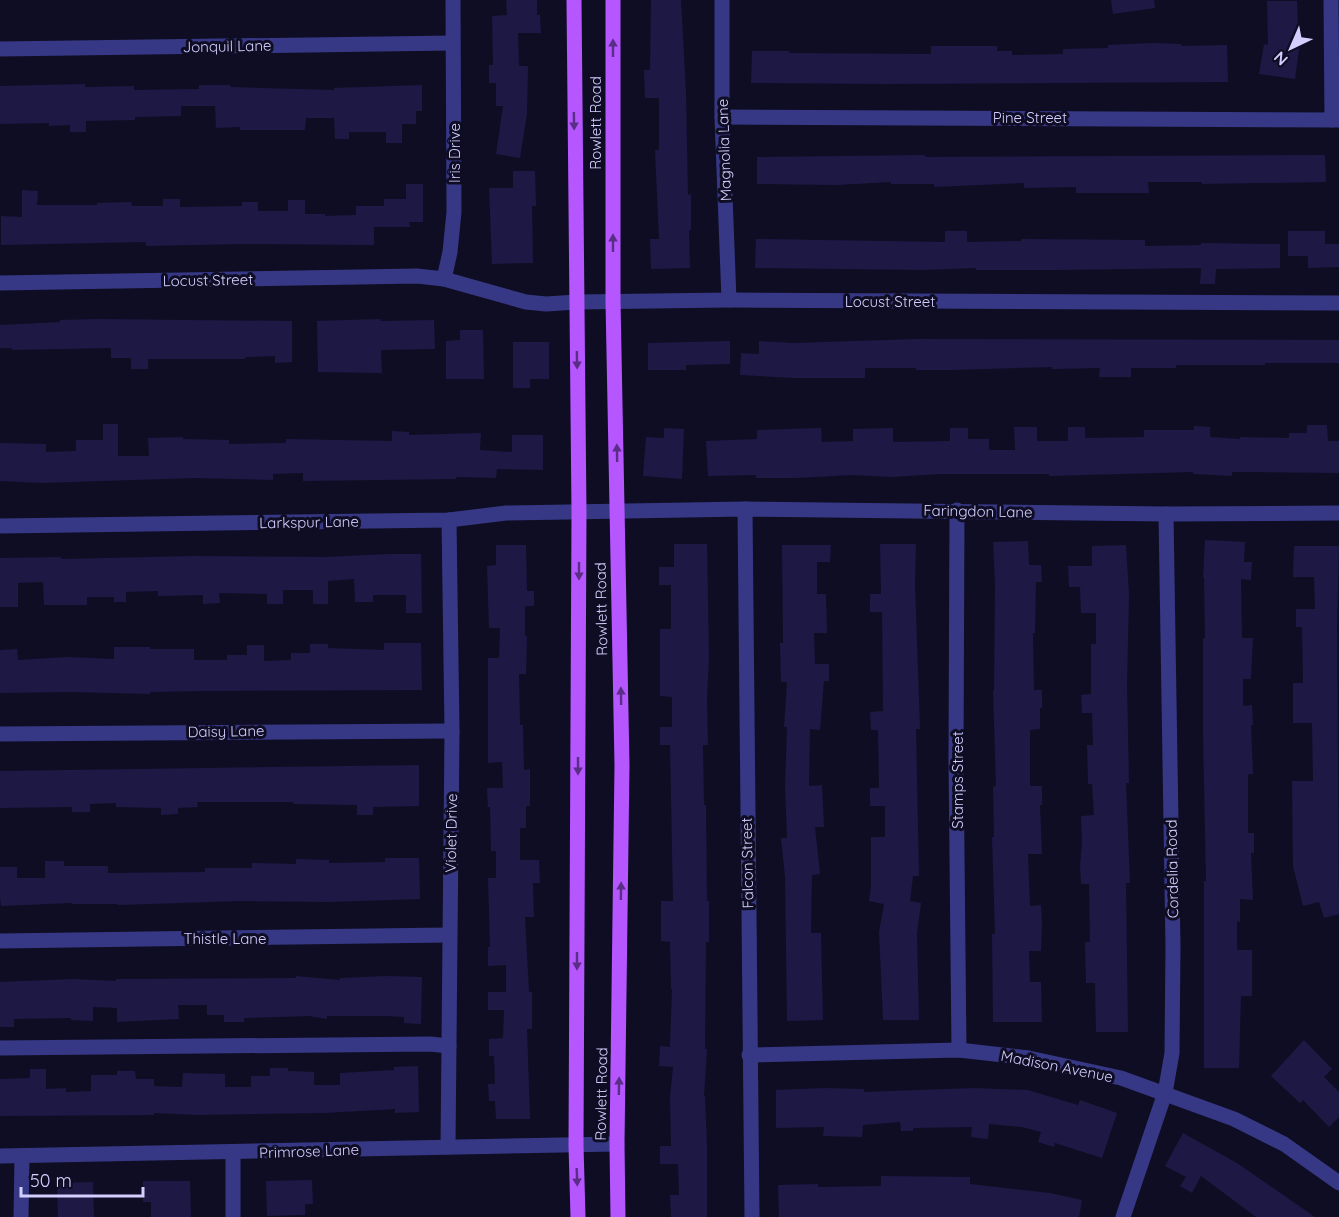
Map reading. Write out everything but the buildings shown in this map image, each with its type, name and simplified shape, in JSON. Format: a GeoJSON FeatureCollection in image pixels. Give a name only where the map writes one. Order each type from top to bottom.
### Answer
{"type":"FeatureCollection","features":[{"type":"Feature","properties":{"kind":"main road","name":"Rowlett Road"},"geometry":{"type":"LineString","coordinates":[[574,0],[579,513],[576,1145],[578,1217]]}},
{"type":"Feature","properties":{"kind":"main road","name":"Rowlett Road"},"geometry":{"type":"LineString","coordinates":[[613,0],[613,301],[622,765],[618,1217]]}},
{"type":"Feature","properties":{"kind":"street","name":"Iris Drive"},"geometry":{"type":"LineString","coordinates":[[444,279],[450,252],[454,212],[453,0]]}},
{"type":"Feature","properties":{"kind":"street","name":"Magnolia Lane"},"geometry":{"type":"LineString","coordinates":[[722,0],[722,117],[729,300]]}},
{"type":"Feature","properties":{"kind":"street"},"geometry":{"type":"LineString","coordinates":[[1331,0],[1336,120]]}},
{"type":"Feature","properties":{"kind":"street","name":"Jonquil Lane"},"geometry":{"type":"LineString","coordinates":[[0,49],[453,44]]}},
{"type":"Feature","properties":{"kind":"street","name":"Pine Street"},"geometry":{"type":"LineString","coordinates":[[722,117],[1128,117],[1336,120]]}},
{"type":"Feature","properties":{"kind":"street","name":"Locust Street"},"geometry":{"type":"LineString","coordinates":[[0,282],[417,276],[444,279],[526,302],[546,304],[729,300],[1339,303]]}},
{"type":"Feature","properties":{"kind":"street","name":"Faringdon Lane"},"geometry":{"type":"LineString","coordinates":[[617,511],[745,509],[1166,514],[1339,513]]}},
{"type":"Feature","properties":{"kind":"street","name":"Falcon Street"},"geometry":{"type":"LineString","coordinates":[[745,509],[752,1217]]}},
{"type":"Feature","properties":{"kind":"street","name":"Stamps Street"},"geometry":{"type":"LineString","coordinates":[[957,510],[956,758],[959,1050]]}},
{"type":"Feature","properties":{"kind":"street","name":"Larkspur Lane"},"geometry":{"type":"LineString","coordinates":[[0,526],[449,520],[506,513],[617,511]]}},
{"type":"Feature","properties":{"kind":"street","name":"Cordelia Road"},"geometry":{"type":"LineString","coordinates":[[1123,1217],[1165,1093],[1172,1053],[1173,959],[1166,514]]}},
{"type":"Feature","properties":{"kind":"street","name":"Violet Drive"},"geometry":{"type":"LineString","coordinates":[[448,1147],[452,731],[449,520]]}},
{"type":"Feature","properties":{"kind":"street","name":"Daisy Lane"},"geometry":{"type":"LineString","coordinates":[[0,734],[452,731]]}},
{"type":"Feature","properties":{"kind":"street","name":"Thistle Lane"},"geometry":{"type":"LineString","coordinates":[[0,941],[449,935]]}},
{"type":"Feature","properties":{"kind":"street"},"geometry":{"type":"LineString","coordinates":[[0,1048],[430,1044],[449,1046]]}},
{"type":"Feature","properties":{"kind":"street","name":"Madison Avenue"},"geometry":{"type":"LineString","coordinates":[[749,1055],[959,1050],[1029,1058],[1121,1078],[1234,1119],[1284,1144],[1339,1183]]}},
{"type":"Feature","properties":{"kind":"street","name":"Primrose Lane"},"geometry":{"type":"LineString","coordinates":[[0,1156],[618,1144]]}},
{"type":"Feature","properties":{"kind":"street"},"geometry":{"type":"LineString","coordinates":[[233,1153],[233,1217]]}},
{"type":"Feature","properties":{"kind":"street"},"geometry":{"type":"LineString","coordinates":[[21,1217],[22,1156]]}}]}
